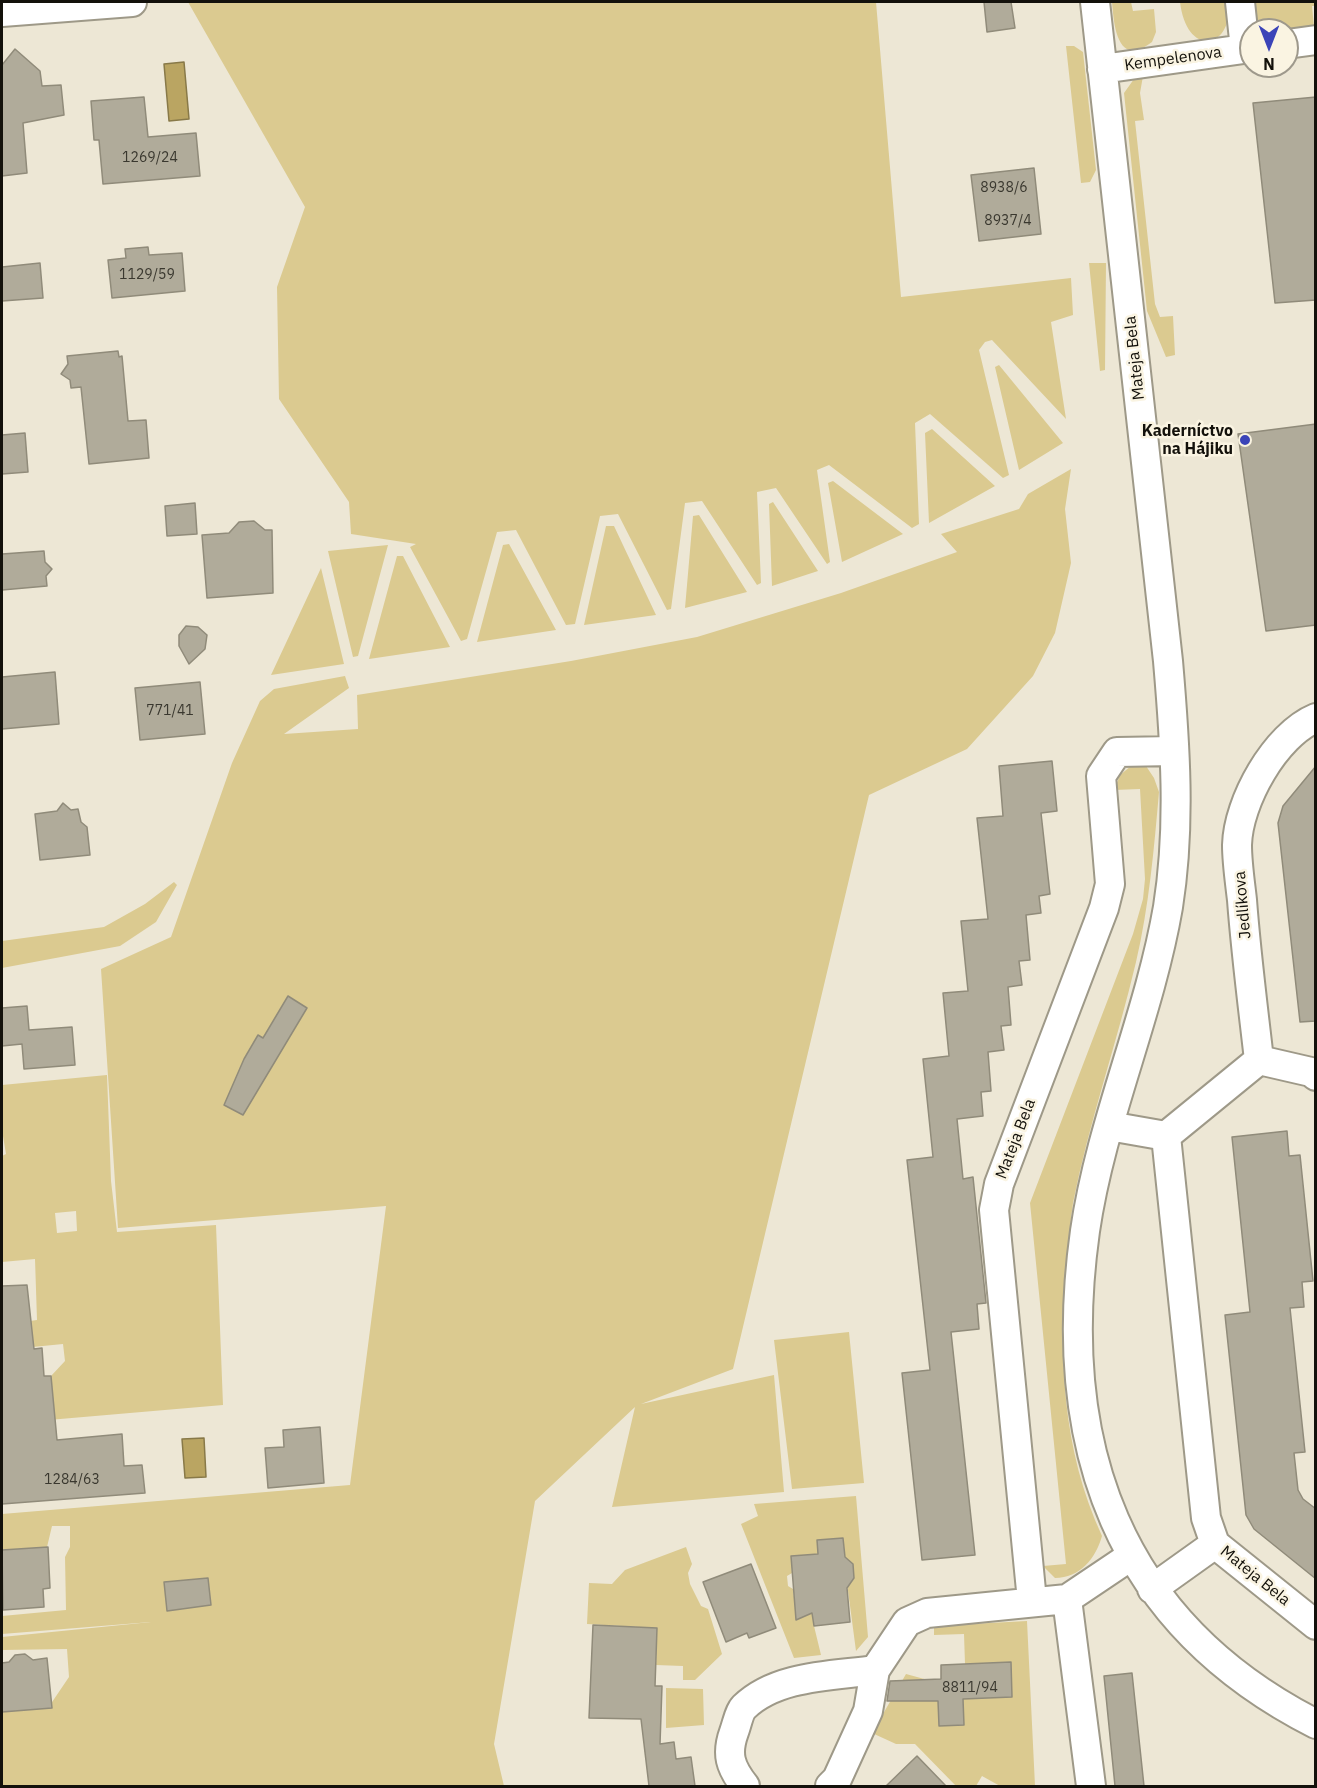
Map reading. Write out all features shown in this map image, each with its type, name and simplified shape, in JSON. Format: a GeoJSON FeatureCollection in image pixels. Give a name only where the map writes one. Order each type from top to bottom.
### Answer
{"type":"FeatureCollection","features":[{"type":"Feature","properties":{"kind":"street"},"geometry":{"type":"LineString","coordinates":[[2,12],[132,2]]}},
{"type":"Feature","properties":{"kind":"street","name":"Mateja Bela"},"geometry":{"type":"LineString","coordinates":[[1095,2],[1155,540],[1174,751],[1176,811],[1167,908],[1109,1126],[1085,1231],[1080,1297],[1081,1398],[1087,1435],[1103,1492],[1131,1556],[1152,1589],[1204,1649],[1244,1682],[1280,1706],[1316,1724]]}},
{"type":"Feature","properties":{"kind":"street","name":"Kempelenova"},"geometry":{"type":"LineString","coordinates":[[1240,2],[1243,18]]}},
{"type":"Feature","properties":{"kind":"street"},"geometry":{"type":"LineString","coordinates":[[1299,42],[1316,40]]}},
{"type":"Feature","properties":{"kind":"street","name":"Kempelenova"},"geometry":{"type":"LineString","coordinates":[[1102,69],[1239,50]]}},
{"type":"Feature","properties":{"kind":"street","name":"Jedlíkova"},"geometry":{"type":"LineString","coordinates":[[1259,1060],[1237,845],[1241,818],[1246,802],[1265,766],[1284,742],[1307,721],[1316,718]]}},
{"type":"Feature","properties":{"kind":"street","name":"Mateja Bela"},"geometry":{"type":"LineString","coordinates":[[1032,1601],[994,1210],[999,1184],[1104,908],[1110,884],[1101,776],[1117,752],[1174,751]]}},
{"type":"Feature","properties":{"kind":"street"},"geometry":{"type":"LineString","coordinates":[[1109,1126],[1166,1136],[1259,1060],[1316,1076]]}},
{"type":"Feature","properties":{"kind":"street","name":"Mateja Bela"},"geometry":{"type":"LineString","coordinates":[[1166,1136],[1206,1518],[1215,1544],[1316,1625]]}},
{"type":"Feature","properties":{"kind":"street"},"geometry":{"type":"LineString","coordinates":[[1152,1589],[1215,1544]]}},
{"type":"Feature","properties":{"kind":"street"},"geometry":{"type":"LineString","coordinates":[[830,1786],[837,1779],[868,1711],[875,1670],[908,1622],[927,1613],[1066,1599],[1131,1556]]}},
{"type":"Feature","properties":{"kind":"street"},"geometry":{"type":"LineString","coordinates":[[1066,1599],[1091,1786]]}},
{"type":"Feature","properties":{"kind":"street"},"geometry":{"type":"LineString","coordinates":[[745,1786],[736,1775],[728,1749],[742,1708],[767,1690],[796,1681],[875,1670]]}},
{"type":"Feature","properties":{"kind":"shaded area"},"geometry":{"type":"Polygon","coordinates":[[[188,2],[876,2],[901,297],[1071,278],[1073,315],[1051,322],[1066,419],[992,340],[985,342],[979,350],[1009,475],[1003,478],[930,414],[915,423],[919,524],[912,528],[829,465],[817,470],[830,562],[827,564],[776,488],[757,492],[761,583],[757,585],[702,501],[685,503],[671,609],[667,610],[618,514],[600,516],[575,624],[566,625],[516,530],[497,532],[467,639],[461,641],[410,547],[416,544],[351,534],[349,502],[279,399],[277,287],[305,207],[188,2]]]}},
{"type":"Feature","properties":{"kind":"shaded area"},"geometry":{"type":"Polygon","coordinates":[[[1112,2],[1131,2],[1133,11],[1154,9],[1156,32],[1152,42],[1140,49],[1131,50],[1124,47],[1116,32],[1112,2]]]}},
{"type":"Feature","properties":{"kind":"shaded area"},"geometry":{"type":"Polygon","coordinates":[[[1180,2],[1229,2],[1228,18],[1224,30],[1217,38],[1209,41],[1200,39],[1191,33],[1184,20],[1180,2]]]}},
{"type":"Feature","properties":{"kind":"shaded area"},"geometry":{"type":"Polygon","coordinates":[[[1252,2],[1315,2],[1315,6],[1312,6],[1314,27],[1299,28],[1299,18],[1254,17],[1252,2]]]}},
{"type":"Feature","properties":{"kind":"shaded area"},"geometry":{"type":"Polygon","coordinates":[[[1066,46],[1074,46],[1083,52],[1096,170],[1090,182],[1081,183],[1066,46]]]}},
{"type":"Feature","properties":{"kind":"shaded area"},"geometry":{"type":"Polygon","coordinates":[[[184,62],[189,119],[169,121],[164,64],[184,62]]]}},
{"type":"Feature","properties":{"kind":"shaded area"},"geometry":{"type":"Polygon","coordinates":[[[1143,76],[1140,93],[1144,120],[1135,121],[1155,304],[1160,317],[1173,316],[1175,355],[1166,357],[1147,311],[1124,93],[1134,79],[1143,76]]]}},
{"type":"Feature","properties":{"kind":"shaded area"},"geometry":{"type":"Polygon","coordinates":[[[1089,263],[1106,263],[1105,370],[1100,371],[1089,263]]]}},
{"type":"Feature","properties":{"kind":"shaded area"},"geometry":{"type":"Polygon","coordinates":[[[999,365],[1063,443],[1019,470],[995,367],[999,365]]]}},
{"type":"Feature","properties":{"kind":"shaded area"},"geometry":{"type":"Polygon","coordinates":[[[932,429],[995,486],[929,523],[925,433],[932,429]]]}},
{"type":"Feature","properties":{"kind":"shaded area"},"geometry":{"type":"Polygon","coordinates":[[[1071,469],[1065,509],[1071,563],[1055,633],[1033,676],[967,749],[869,795],[733,1369],[641,1404],[774,1375],[784,1492],[612,1507],[635,1407],[535,1501],[494,1744],[504,1786],[2,1786],[2,1712],[48,1708],[69,1677],[67,1649],[2,1650],[2,1637],[151,1622],[2,1634],[2,1616],[66,1610],[65,1557],[70,1547],[70,1526],[52,1526],[47,1547],[2,1550],[2,1514],[350,1485],[386,1206],[118,1228],[101,969],[171,937],[232,763],[260,701],[274,689],[345,676],[349,688],[284,734],[358,729],[357,695],[571,661],[697,637],[841,593],[957,552],[941,534],[1019,509],[1028,494],[1071,469]]]}},
{"type":"Feature","properties":{"kind":"shaded area"},"geometry":{"type":"Polygon","coordinates":[[[833,481],[903,534],[842,562],[828,483],[833,481]]]}},
{"type":"Feature","properties":{"kind":"shaded area"},"geometry":{"type":"Polygon","coordinates":[[[773,502],[818,571],[772,586],[769,504],[773,502]]]}},
{"type":"Feature","properties":{"kind":"shaded area"},"geometry":{"type":"Polygon","coordinates":[[[699,515],[747,592],[685,608],[693,516],[699,515]]]}},
{"type":"Feature","properties":{"kind":"shaded area"},"geometry":{"type":"Polygon","coordinates":[[[606,526],[614,526],[656,615],[584,625],[606,526]]]}},
{"type":"Feature","properties":{"kind":"shaded area"},"geometry":{"type":"Polygon","coordinates":[[[509,544],[556,630],[477,642],[503,545],[509,544]]]}},
{"type":"Feature","properties":{"kind":"shaded area"},"geometry":{"type":"Polygon","coordinates":[[[388,545],[358,656],[353,657],[328,551],[388,545]]]}},
{"type":"Feature","properties":{"kind":"shaded area"},"geometry":{"type":"Polygon","coordinates":[[[397,556],[403,556],[450,647],[369,659],[397,556]]]}},
{"type":"Feature","properties":{"kind":"shaded area"},"geometry":{"type":"Polygon","coordinates":[[[321,568],[344,664],[271,675],[321,568]]]}},
{"type":"Feature","properties":{"kind":"shaded area"},"geometry":{"type":"Polygon","coordinates":[[[1131,766],[1146,766],[1159,792],[1150,877],[1136,962],[1073,1203],[1063,1332],[1066,1402],[1071,1436],[1078,1470],[1102,1536],[1096,1552],[1086,1565],[1072,1575],[1055,1578],[1043,1566],[1066,1564],[1030,1203],[1133,934],[1143,899],[1145,879],[1140,789],[1114,790],[1120,775],[1131,766]]]}},
{"type":"Feature","properties":{"kind":"shaded area"},"geometry":{"type":"Polygon","coordinates":[[[174,882],[177,885],[156,922],[120,946],[2,968],[2,941],[104,927],[145,904],[174,882]]]}},
{"type":"Feature","properties":{"kind":"shaded area"},"geometry":{"type":"Polygon","coordinates":[[[107,1075],[111,1181],[117,1232],[216,1225],[223,1405],[2,1424],[2,1419],[54,1408],[51,1376],[65,1361],[63,1344],[2,1350],[2,1325],[37,1320],[35,1259],[2,1262],[2,1156],[6,1154],[2,1130],[2,1085],[107,1075]],[[76,1211],[55,1213],[57,1233],[77,1231],[76,1211]]]}},
{"type":"Feature","properties":{"kind":"shaded area"},"geometry":{"type":"Polygon","coordinates":[[[849,1332],[864,1483],[792,1489],[774,1340],[849,1332]]]}},
{"type":"Feature","properties":{"kind":"shaded area"},"geometry":{"type":"Polygon","coordinates":[[[204,1438],[206,1477],[185,1478],[182,1439],[204,1438]]]}},
{"type":"Feature","properties":{"kind":"shaded area"},"geometry":{"type":"Polygon","coordinates":[[[856,1496],[868,1637],[856,1651],[847,1583],[854,1579],[853,1564],[845,1561],[843,1538],[817,1540],[818,1554],[791,1557],[792,1573],[787,1576],[788,1586],[793,1589],[795,1605],[812,1604],[814,1626],[821,1655],[794,1658],[741,1524],[758,1516],[754,1504],[856,1496]]]}},
{"type":"Feature","properties":{"kind":"shaded area"},"geometry":{"type":"Polygon","coordinates":[[[686,1547],[692,1564],[688,1573],[690,1584],[701,1606],[708,1609],[722,1654],[695,1680],[683,1680],[683,1666],[656,1665],[657,1628],[587,1624],[589,1583],[612,1584],[625,1570],[686,1547]]]}},
{"type":"Feature","properties":{"kind":"shaded area"},"geometry":{"type":"Polygon","coordinates":[[[1027,1621],[1035,1786],[1000,1786],[982,1776],[976,1786],[956,1786],[915,1744],[896,1744],[872,1733],[906,1674],[928,1680],[938,1701],[940,1726],[964,1725],[963,1699],[1012,1697],[1011,1662],[965,1664],[964,1634],[934,1635],[934,1626],[1027,1621]]]}},
{"type":"Feature","properties":{"kind":"shaded area"},"geometry":{"type":"Polygon","coordinates":[[[666,1688],[703,1689],[704,1725],[666,1728],[666,1688]]]}},
{"type":"Feature","properties":{"kind":"building"},"geometry":{"type":"Polygon","coordinates":[[[984,2],[1011,2],[1015,28],[987,32],[984,2]]]}},
{"type":"Feature","properties":{"kind":"building"},"geometry":{"type":"Polygon","coordinates":[[[15,49],[40,71],[42,86],[61,85],[64,115],[23,123],[27,173],[2,176],[2,65],[15,49]]]}},
{"type":"Feature","properties":{"kind":"building"},"geometry":{"type":"Polygon","coordinates":[[[144,97],[148,137],[196,133],[200,176],[103,184],[99,140],[94,140],[91,101],[144,97]]]}},
{"type":"Feature","properties":{"kind":"building"},"geometry":{"type":"Polygon","coordinates":[[[1316,97],[1316,300],[1275,303],[1253,103],[1316,97]]]}},
{"type":"Feature","properties":{"kind":"building"},"geometry":{"type":"Polygon","coordinates":[[[1034,168],[1041,234],[979,241],[971,175],[1034,168]]]}},
{"type":"Feature","properties":{"kind":"building"},"geometry":{"type":"Polygon","coordinates":[[[148,247],[149,255],[182,253],[185,291],[112,298],[108,260],[126,258],[125,249],[148,247]]]}},
{"type":"Feature","properties":{"kind":"building"},"geometry":{"type":"Polygon","coordinates":[[[40,263],[43,298],[2,301],[2,267],[40,263]]]}},
{"type":"Feature","properties":{"kind":"building"},"geometry":{"type":"Polygon","coordinates":[[[118,351],[119,357],[122,356],[128,421],[146,420],[149,458],[89,464],[81,387],[71,388],[70,380],[61,374],[68,364],[67,356],[118,351]]]}},
{"type":"Feature","properties":{"kind":"building"},"geometry":{"type":"Polygon","coordinates":[[[1316,424],[1316,625],[1266,631],[1238,434],[1316,424]]]}},
{"type":"Feature","properties":{"kind":"building"},"geometry":{"type":"Polygon","coordinates":[[[25,433],[28,472],[2,474],[2,435],[25,433]]]}},
{"type":"Feature","properties":{"kind":"building"},"geometry":{"type":"Polygon","coordinates":[[[195,503],[197,534],[167,536],[165,506],[195,503]]]}},
{"type":"Feature","properties":{"kind":"building"},"geometry":{"type":"Polygon","coordinates":[[[254,521],[265,530],[272,530],[273,593],[207,598],[202,535],[229,533],[239,522],[254,521]]]}},
{"type":"Feature","properties":{"kind":"building"},"geometry":{"type":"Polygon","coordinates":[[[44,551],[45,562],[52,569],[46,576],[47,586],[2,590],[2,554],[44,551]]]}},
{"type":"Feature","properties":{"kind":"building"},"geometry":{"type":"Polygon","coordinates":[[[186,626],[198,627],[207,635],[205,649],[189,664],[179,646],[179,635],[186,626]]]}},
{"type":"Feature","properties":{"kind":"building"},"geometry":{"type":"Polygon","coordinates":[[[55,672],[59,724],[2,729],[2,677],[55,672]]]}},
{"type":"Feature","properties":{"kind":"building"},"geometry":{"type":"Polygon","coordinates":[[[200,682],[205,734],[140,740],[135,688],[200,682]]]}},
{"type":"Feature","properties":{"kind":"building"},"geometry":{"type":"Polygon","coordinates":[[[1052,761],[1057,811],[1041,813],[1050,894],[1039,896],[1041,913],[1026,915],[1030,960],[1019,961],[1022,985],[1008,987],[1011,1025],[1001,1026],[1004,1050],[988,1052],[991,1091],[981,1092],[983,1116],[957,1119],[963,1179],[973,1177],[986,1303],[977,1304],[979,1329],[951,1332],[975,1555],[922,1560],[902,1373],[930,1370],[907,1160],[933,1157],[923,1059],[949,1056],[943,993],[968,991],[961,921],[988,919],[977,818],[1003,816],[999,766],[1052,761]]]}},
{"type":"Feature","properties":{"kind":"building"},"geometry":{"type":"Polygon","coordinates":[[[1316,766],[1316,1021],[1300,1022],[1278,823],[1283,806],[1316,766]]]}},
{"type":"Feature","properties":{"kind":"building"},"geometry":{"type":"Polygon","coordinates":[[[63,803],[71,810],[78,809],[81,822],[87,827],[90,855],[40,860],[35,814],[57,811],[63,803]]]}},
{"type":"Feature","properties":{"kind":"building"},"geometry":{"type":"Polygon","coordinates":[[[288,996],[307,1008],[243,1115],[224,1105],[244,1059],[258,1035],[263,1038],[288,996]]]}},
{"type":"Feature","properties":{"kind":"building"},"geometry":{"type":"Polygon","coordinates":[[[27,1006],[29,1030],[72,1027],[75,1065],[24,1069],[22,1044],[2,1046],[2,1008],[27,1006]]]}},
{"type":"Feature","properties":{"kind":"building"},"geometry":{"type":"Polygon","coordinates":[[[1287,1131],[1289,1156],[1300,1155],[1313,1281],[1302,1282],[1304,1307],[1290,1308],[1305,1452],[1294,1453],[1298,1490],[1303,1499],[1316,1509],[1316,1579],[1254,1529],[1246,1515],[1225,1315],[1250,1312],[1232,1137],[1287,1131]]]}},
{"type":"Feature","properties":{"kind":"building"},"geometry":{"type":"Polygon","coordinates":[[[27,1285],[34,1349],[42,1348],[44,1376],[51,1376],[57,1440],[122,1434],[124,1466],[142,1465],[145,1493],[2,1504],[2,1286],[27,1285]]]}},
{"type":"Feature","properties":{"kind":"building"},"geometry":{"type":"Polygon","coordinates":[[[320,1427],[324,1483],[268,1488],[265,1448],[284,1447],[283,1430],[320,1427]]]}},
{"type":"Feature","properties":{"kind":"building"},"geometry":{"type":"Polygon","coordinates":[[[843,1538],[845,1557],[853,1564],[854,1578],[847,1588],[850,1622],[814,1626],[812,1613],[796,1620],[791,1556],[818,1554],[817,1540],[843,1538]]]}},
{"type":"Feature","properties":{"kind":"building"},"geometry":{"type":"Polygon","coordinates":[[[48,1547],[50,1588],[43,1589],[44,1607],[3,1610],[2,1550],[48,1547]]]}},
{"type":"Feature","properties":{"kind":"building"},"geometry":{"type":"Polygon","coordinates":[[[751,1564],[776,1628],[749,1638],[747,1633],[726,1642],[703,1582],[751,1564]]]}},
{"type":"Feature","properties":{"kind":"building"},"geometry":{"type":"Polygon","coordinates":[[[208,1578],[211,1605],[167,1611],[164,1582],[208,1578]]]}},
{"type":"Feature","properties":{"kind":"building"},"geometry":{"type":"Polygon","coordinates":[[[593,1625],[657,1628],[655,1686],[662,1686],[660,1744],[674,1742],[676,1759],[691,1757],[695,1786],[649,1786],[641,1719],[589,1718],[593,1625]]]}},
{"type":"Feature","properties":{"kind":"building"},"geometry":{"type":"Polygon","coordinates":[[[25,1654],[33,1660],[47,1658],[52,1708],[2,1712],[2,1663],[9,1662],[15,1655],[25,1654]]]}},
{"type":"Feature","properties":{"kind":"building"},"geometry":{"type":"Polygon","coordinates":[[[1011,1662],[1012,1697],[963,1699],[964,1725],[939,1726],[938,1701],[887,1701],[890,1681],[941,1679],[941,1665],[1011,1662]]]}},
{"type":"Feature","properties":{"kind":"building"},"geometry":{"type":"Polygon","coordinates":[[[1132,1673],[1144,1786],[1115,1786],[1104,1676],[1132,1673]]]}},
{"type":"Feature","properties":{"kind":"building"},"geometry":{"type":"Polygon","coordinates":[[[917,1756],[946,1786],[886,1786],[917,1756]]]}},
{"type":"Feature","properties":{"kind":"place","name":"Kaderníctvo na Hájiku"},"geometry":{"type":"Point","coordinates":[1245,440]}}]}
